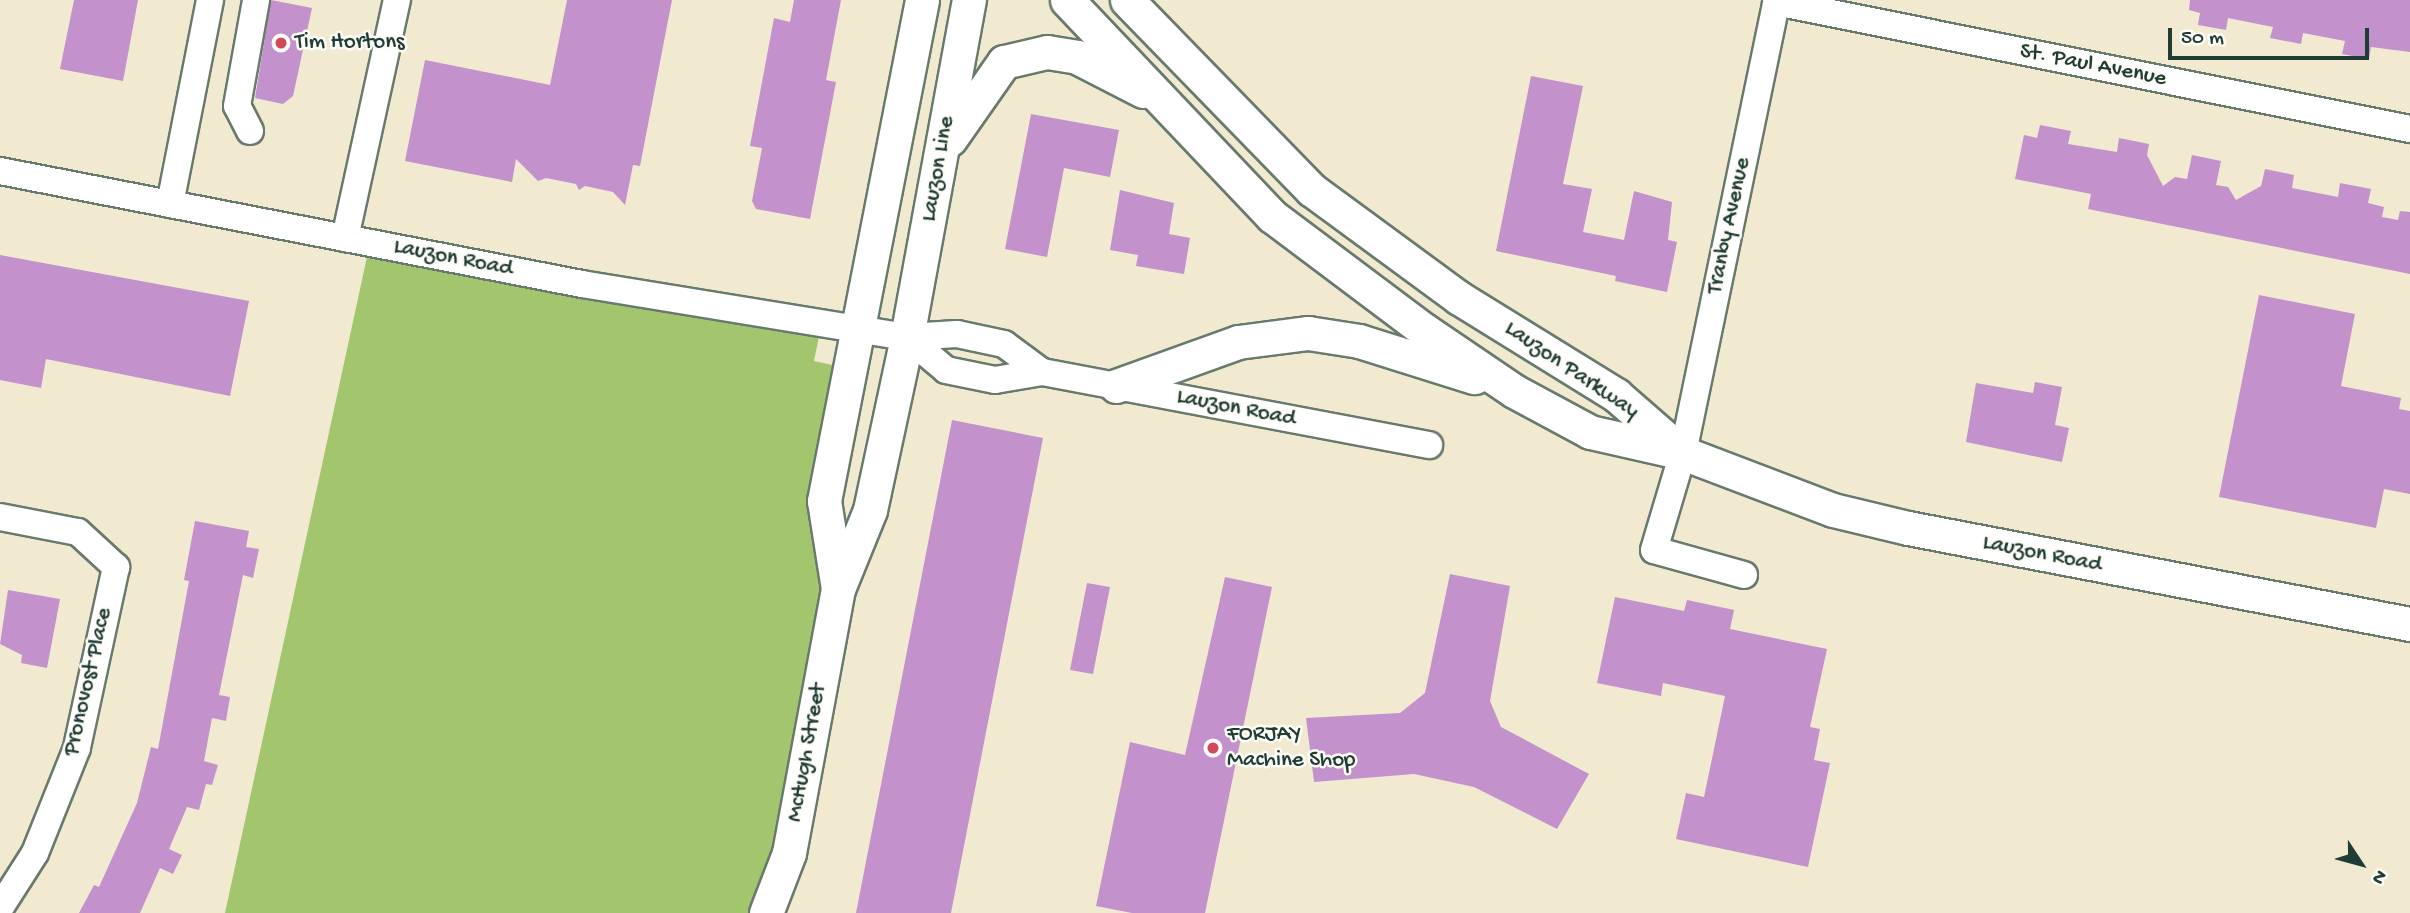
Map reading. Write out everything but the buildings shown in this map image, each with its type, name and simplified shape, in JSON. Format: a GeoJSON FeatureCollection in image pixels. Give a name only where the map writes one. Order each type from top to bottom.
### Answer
{"type":"FeatureCollection","features":[{"type":"Feature","properties":{"kind":"main road","name":"Lauzon Line"},"geometry":{"type":"LineString","coordinates":[[859,327],[922,0]]}},
{"type":"Feature","properties":{"kind":"main road","name":"Lauzon Line"},"geometry":{"type":"LineString","coordinates":[[907,337],[969,0]]}},
{"type":"Feature","properties":{"kind":"main road","name":"Lauzon Parkway"},"geometry":{"type":"LineString","coordinates":[[1067,0],[1272,216],[1424,330],[1514,391],[1590,432],[1683,453]]}},
{"type":"Feature","properties":{"kind":"main road","name":"Lauzon Parkway"},"geometry":{"type":"LineString","coordinates":[[1126,0],[1312,190],[1459,298],[1616,395],[1683,453]]}},
{"type":"Feature","properties":{"kind":"main road"},"geometry":{"type":"LineString","coordinates":[[943,150],[1003,62],[1047,52],[1077,57],[1168,104]]}},
{"type":"Feature","properties":{"kind":"main road","name":"McHugh Street"},"geometry":{"type":"LineString","coordinates":[[838,589],[824,501],[859,327]]}},
{"type":"Feature","properties":{"kind":"main road"},"geometry":{"type":"LineString","coordinates":[[1116,386],[1238,342],[1308,333],[1359,341],[1514,391]]}},
{"type":"Feature","properties":{"kind":"main road","name":"McHugh Street"},"geometry":{"type":"LineString","coordinates":[[766,913],[789,853],[838,589],[870,510],[907,337]]}},
{"type":"Feature","properties":{"kind":"main road","name":"Lauzon Road"},"geometry":{"type":"LineString","coordinates":[[1683,453],[1833,510],[1908,528],[2410,624]]}},
{"type":"Feature","properties":{"kind":"street"},"geometry":{"type":"LineString","coordinates":[[170,204],[210,0]]}},
{"type":"Feature","properties":{"kind":"street"},"geometry":{"type":"LineString","coordinates":[[250,131],[237,106],[256,0]]}},
{"type":"Feature","properties":{"kind":"street"},"geometry":{"type":"LineString","coordinates":[[345,238],[397,0]]}},
{"type":"Feature","properties":{"kind":"street","name":"Tranby Avenue"},"geometry":{"type":"LineString","coordinates":[[1744,575],[1654,550],[1683,453],[1776,1]]}},
{"type":"Feature","properties":{"kind":"street","name":"St. Paul Avenue"},"geometry":{"type":"LineString","coordinates":[[1776,1],[2410,129]]}},
{"type":"Feature","properties":{"kind":"street","name":"Lauzon Road"},"geometry":{"type":"LineString","coordinates":[[0,171],[582,284],[859,327],[907,337],[957,334],[1004,344],[1042,372]]}},
{"type":"Feature","properties":{"kind":"street","name":"Lauzon Road"},"geometry":{"type":"LineString","coordinates":[[907,337],[946,370],[995,380],[1042,372],[1429,445]]}},
{"type":"Feature","properties":{"kind":"street","name":"Pronovost Place"},"geometry":{"type":"LineString","coordinates":[[0,517],[78,532],[116,567],[77,748],[35,853],[0,908]]}},
{"type":"Feature","properties":{"kind":"green space"},"geometry":{"type":"Polygon","coordinates":[[[370,243],[822,322],[814,361],[851,369],[824,501],[838,589],[766,913],[225,913],[370,243]]]}},
{"type":"Feature","properties":{"kind":"place","name":"Tim Hortons"},"geometry":{"type":"Point","coordinates":[281,43]}},
{"type":"Feature","properties":{"kind":"place","name":"FORJAY Machine Shop"},"geometry":{"type":"Point","coordinates":[1213,748]}}]}
